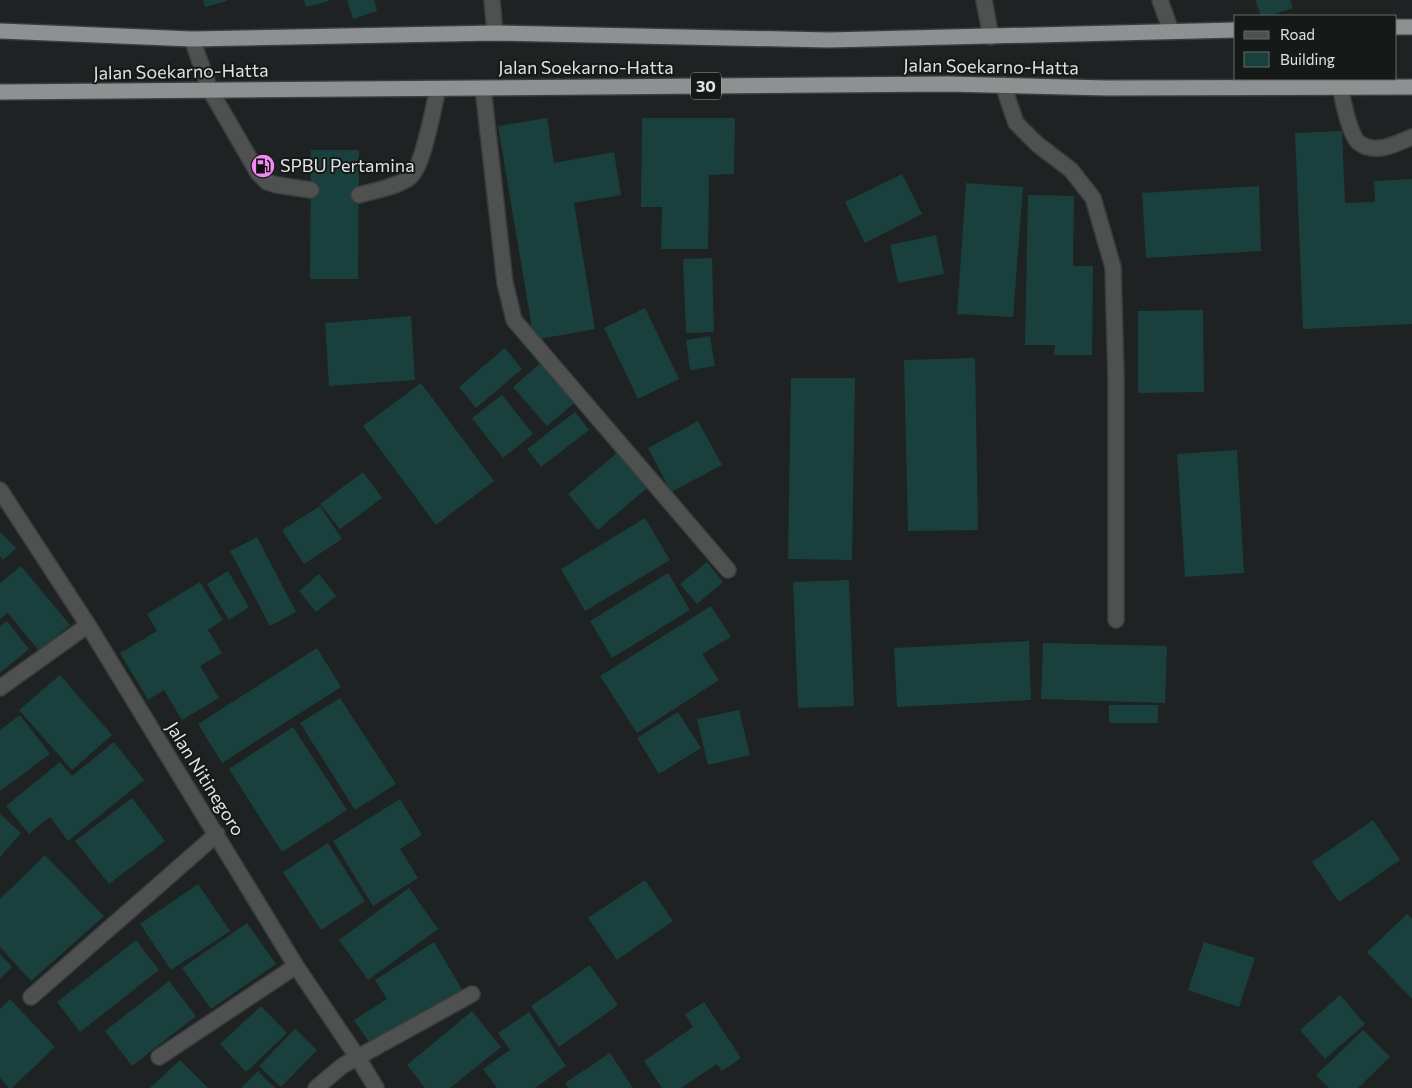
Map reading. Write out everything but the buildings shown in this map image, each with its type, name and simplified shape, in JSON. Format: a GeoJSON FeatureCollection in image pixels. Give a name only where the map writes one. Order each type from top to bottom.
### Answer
{"type":"FeatureCollection","features":[{"type":"Feature","properties":{"kind":"highway"},"geometry":{"type":"LineString","coordinates":[[1397,27],[1412,27]]}},
{"type":"Feature","properties":{"kind":"highway","name":"Jalan Soekarno-Hatta"},"geometry":{"type":"LineString","coordinates":[[0,31],[192,38],[495,33],[829,40],[1234,30]]}},
{"type":"Feature","properties":{"kind":"highway","name":"Jalan Soekarno-Hatta"},"geometry":{"type":"LineString","coordinates":[[0,92],[938,84],[1107,88],[1340,83],[1412,87]]}},
{"type":"Feature","properties":{"kind":"street"},"geometry":{"type":"LineString","coordinates":[[492,0],[495,33]]}},
{"type":"Feature","properties":{"kind":"street"},"geometry":{"type":"LineString","coordinates":[[984,0],[991,37]]}},
{"type":"Feature","properties":{"kind":"street"},"geometry":{"type":"LineString","coordinates":[[1160,0],[1171,31]]}},
{"type":"Feature","properties":{"kind":"street"},"geometry":{"type":"LineString","coordinates":[[192,38],[210,90],[258,173],[267,182],[311,190]]}},
{"type":"Feature","properties":{"kind":"street"},"geometry":{"type":"LineString","coordinates":[[1340,83],[1348,118],[1357,141],[1368,148],[1385,147],[1412,137]]}},
{"type":"Feature","properties":{"kind":"street"},"geometry":{"type":"LineString","coordinates":[[1003,86],[1016,123],[1037,144],[1071,170],[1093,198],[1113,267],[1116,378],[1116,620]]}},
{"type":"Feature","properties":{"kind":"street"},"geometry":{"type":"LineString","coordinates":[[359,195],[411,177],[420,164],[438,88]]}},
{"type":"Feature","properties":{"kind":"street"},"geometry":{"type":"LineString","coordinates":[[483,88],[505,283],[514,320],[728,570]]}},
{"type":"Feature","properties":{"kind":"street","name":"Jalan Nitinegoro"},"geometry":{"type":"LineString","coordinates":[[0,490],[88,625],[296,966],[376,1088]]}},
{"type":"Feature","properties":{"kind":"street"},"geometry":{"type":"LineString","coordinates":[[0,688],[88,625]]}},
{"type":"Feature","properties":{"kind":"street"},"geometry":{"type":"LineString","coordinates":[[31,997],[217,834]]}},
{"type":"Feature","properties":{"kind":"street"},"geometry":{"type":"LineString","coordinates":[[159,1057],[296,966]]}},
{"type":"Feature","properties":{"kind":"street"},"geometry":{"type":"LineString","coordinates":[[316,1088],[342,1066],[472,994]]}},
{"type":"Feature","properties":{"kind":"place","name":"SPBU Pertamina"},"geometry":{"type":"Point","coordinates":[263,166]}}]}
